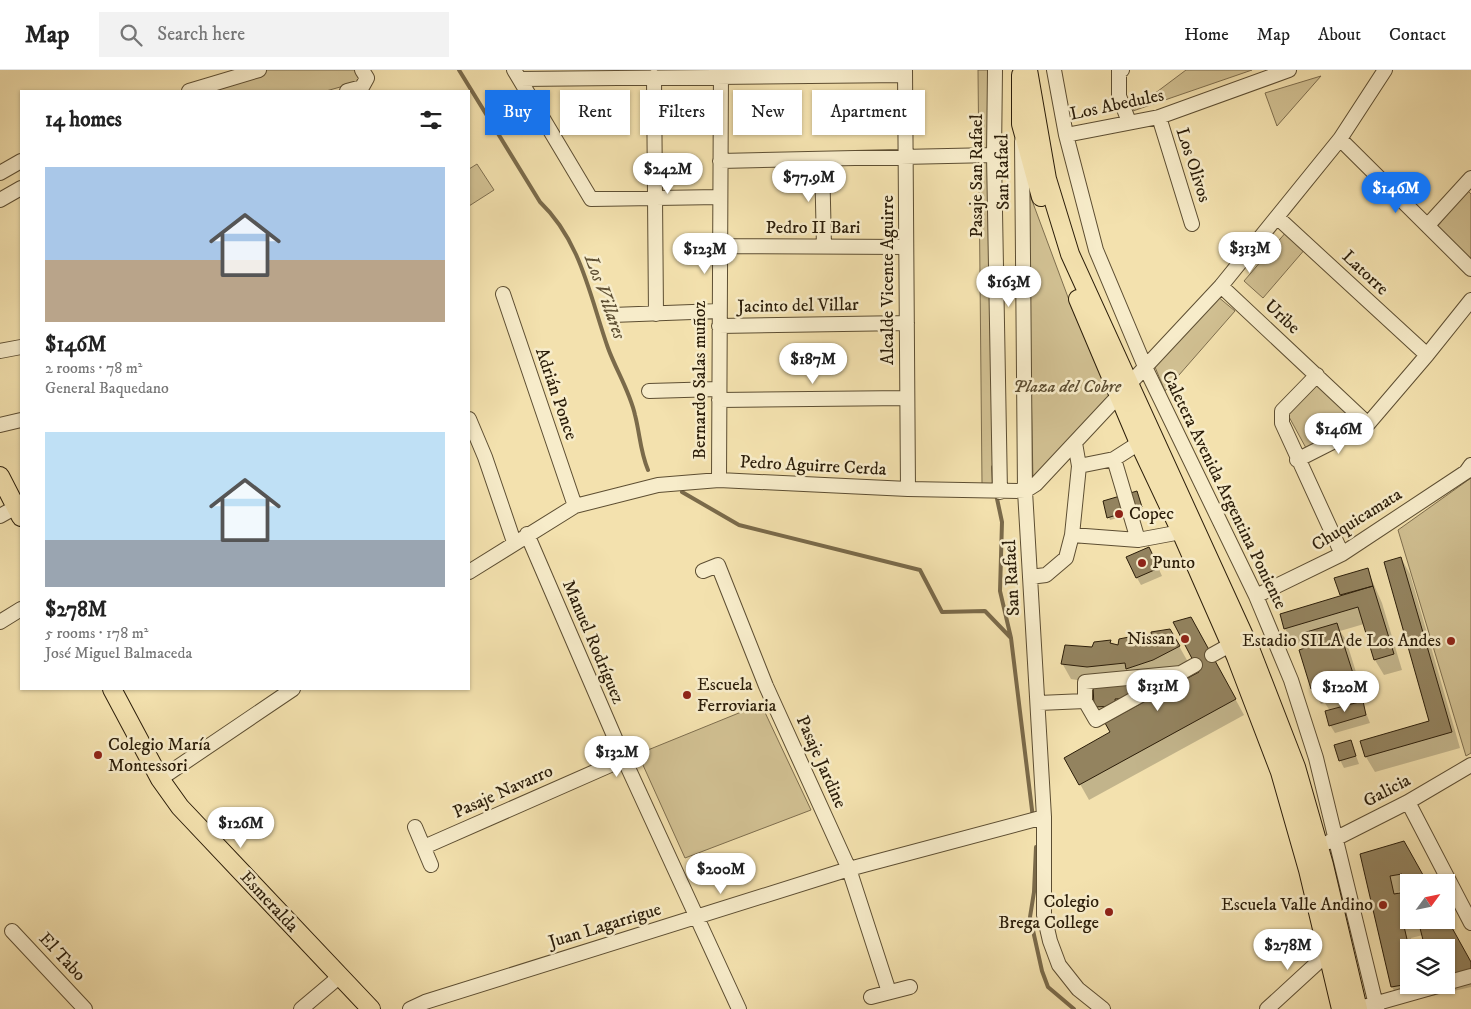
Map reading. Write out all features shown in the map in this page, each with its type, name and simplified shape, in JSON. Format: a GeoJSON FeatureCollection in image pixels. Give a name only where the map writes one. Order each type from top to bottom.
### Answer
{"type":"FeatureCollection","features":[{"type":"Feature","properties":{"kind":"main road"},"geometry":{"type":"LineString","coordinates":[[1021,70],[1021,124],[1036,184],[1062,260],[1251,651],[1296,767],[1319,848],[1352,1009]]}},
{"type":"Feature","properties":{"kind":"main road"},"geometry":{"type":"LineString","coordinates":[[1028,70],[1047,179],[1070,254],[1125,390],[1139,443],[1181,532],[1230,645],[1280,772],[1308,870],[1328,953],[1352,1009]]}},
{"type":"Feature","properties":{"kind":"main road"},"geometry":{"type":"LineString","coordinates":[[0,476],[19,512]]}},
{"type":"Feature","properties":{"kind":"main road","name":"Esmeralda"},"geometry":{"type":"LineString","coordinates":[[113,690],[160,779],[180,806],[371,1009]]}},
{"type":"Feature","properties":{"kind":"street"},"geometry":{"type":"LineString","coordinates":[[192,90],[259,70]]}},
{"type":"Feature","properties":{"kind":"street"},"geometry":{"type":"LineString","coordinates":[[351,90],[362,87],[367,78],[362,70]]}},
{"type":"Feature","properties":{"kind":"street","name":"Pasaje San Rafael"},"geometry":{"type":"LineString","coordinates":[[996,70],[994,155],[1000,492]]}},
{"type":"Feature","properties":{"kind":"street"},"geometry":{"type":"LineString","coordinates":[[1054,70],[1066,135]]}},
{"type":"Feature","properties":{"kind":"street"},"geometry":{"type":"LineString","coordinates":[[1122,70],[1120,71],[1119,96],[1129,122]]}},
{"type":"Feature","properties":{"kind":"street","name":"Los Abedules"},"geometry":{"type":"LineString","coordinates":[[1066,135],[1159,117],[1289,70]]}},
{"type":"Feature","properties":{"kind":"street"},"geometry":{"type":"LineString","coordinates":[[1025,491],[1036,484],[1146,369],[1221,286],[1278,218],[1340,139],[1385,70]]}},
{"type":"Feature","properties":{"kind":"street"},"geometry":{"type":"LineString","coordinates":[[517,74],[654,77],[720,73],[905,73]]}},
{"type":"Feature","properties":{"kind":"street","name":"Bernardo Salas muñoz"},"geometry":{"type":"LineString","coordinates":[[719,480],[720,73]]}},
{"type":"Feature","properties":{"kind":"street","name":"Alcalde Vicente Aguirre"},"geometry":{"type":"LineString","coordinates":[[905,73],[908,489]]}},
{"type":"Feature","properties":{"kind":"street"},"geometry":{"type":"LineString","coordinates":[[517,74],[590,199],[720,198]]}},
{"type":"Feature","properties":{"kind":"street"},"geometry":{"type":"LineString","coordinates":[[654,77],[656,314]]}},
{"type":"Feature","properties":{"kind":"street","name":"Los Olivos"},"geometry":{"type":"LineString","coordinates":[[1159,117],[1192,224]]}},
{"type":"Feature","properties":{"kind":"street","name":"San Rafael"},"geometry":{"type":"LineString","coordinates":[[1021,124],[1025,491],[1039,703],[1044,817],[1044,915],[1050,942],[1060,965],[1078,988],[1103,1009]]}},
{"type":"Feature","properties":{"kind":"street","name":"Caletera Avenida Argentina Poniente"},"geometry":{"type":"LineString","coordinates":[[1066,135],[1096,250],[1146,369],[1256,596],[1296,698],[1316,758],[1376,1006]]}},
{"type":"Feature","properties":{"kind":"street"},"geometry":{"type":"LineString","coordinates":[[1340,139],[1471,269]]}},
{"type":"Feature","properties":{"kind":"street"},"geometry":{"type":"LineString","coordinates":[[720,161],[994,155]]}},
{"type":"Feature","properties":{"kind":"street"},"geometry":{"type":"LineString","coordinates":[[822,159],[824,247]]}},
{"type":"Feature","properties":{"kind":"street"},"geometry":{"type":"LineString","coordinates":[[20,162],[4,170],[20,187]]}},
{"type":"Feature","properties":{"kind":"street"},"geometry":{"type":"LineString","coordinates":[[1428,225],[1470,182]]}},
{"type":"Feature","properties":{"kind":"street"},"geometry":{"type":"LineString","coordinates":[[0,200],[20,189]]}},
{"type":"Feature","properties":{"kind":"street","name":"Latorre"},"geometry":{"type":"LineString","coordinates":[[1278,218],[1427,355]]}},
{"type":"Feature","properties":{"kind":"street","name":"Pedro II Bari"},"geometry":{"type":"LineString","coordinates":[[720,246],[906,247]]}},
{"type":"Feature","properties":{"kind":"street","name":"Uribe"},"geometry":{"type":"LineString","coordinates":[[1221,286],[1368,424]]}},
{"type":"Feature","properties":{"kind":"street","name":"Adrián Ponce"},"geometry":{"type":"LineString","coordinates":[[503,294],[574,506]]}},
{"type":"Feature","properties":{"kind":"street"},"geometry":{"type":"LineString","coordinates":[[1297,460],[1368,424],[1471,300]]}},
{"type":"Feature","properties":{"kind":"street","name":"Jacinto del Villar"},"geometry":{"type":"LineString","coordinates":[[612,315],[719,311]]}},
{"type":"Feature","properties":{"kind":"street","name":"Jacinto del Villar"},"geometry":{"type":"LineString","coordinates":[[720,326],[907,323]]}},
{"type":"Feature","properties":{"kind":"street"},"geometry":{"type":"LineString","coordinates":[[0,351],[20,346]]}},
{"type":"Feature","properties":{"kind":"street"},"geometry":{"type":"LineString","coordinates":[[1317,376],[1282,411],[1282,423],[1297,460],[1342,554]]}},
{"type":"Feature","properties":{"kind":"street"},"geometry":{"type":"LineString","coordinates":[[649,392],[907,398]]}},
{"type":"Feature","properties":{"kind":"street"},"geometry":{"type":"LineString","coordinates":[[0,425],[20,420]]}},
{"type":"Feature","properties":{"kind":"street"},"geometry":{"type":"LineString","coordinates":[[470,421],[485,457],[514,542]]}},
{"type":"Feature","properties":{"kind":"street"},"geometry":{"type":"LineString","coordinates":[[1030,577],[1046,575],[1066,558],[1072,535],[1079,466],[1075,443]]}},
{"type":"Feature","properties":{"kind":"street"},"geometry":{"type":"LineString","coordinates":[[1079,466],[1114,459],[1139,443]]}},
{"type":"Feature","properties":{"kind":"street"},"geometry":{"type":"LineString","coordinates":[[1114,459],[1138,540]]}},
{"type":"Feature","properties":{"kind":"street","name":"Chuquicamata"},"geometry":{"type":"LineString","coordinates":[[1256,596],[1342,554],[1466,472],[1471,465]]}},
{"type":"Feature","properties":{"kind":"street","name":"Pedro Aguirre Cerda"},"geometry":{"type":"LineString","coordinates":[[470,571],[574,506],[658,485],[719,480],[908,489],[1025,491]]}},
{"type":"Feature","properties":{"kind":"street"},"geometry":{"type":"LineString","coordinates":[[0,516],[19,512]]}},
{"type":"Feature","properties":{"kind":"street"},"geometry":{"type":"LineString","coordinates":[[1072,535],[1138,540],[1181,532]]}},
{"type":"Feature","properties":{"kind":"street","name":"Manuel Rodríguez"},"geometry":{"type":"LineString","coordinates":[[527,534],[624,759],[739,1009]]}},
{"type":"Feature","properties":{"kind":"street","name":"Pasaje Jardine"},"geometry":{"type":"LineString","coordinates":[[703,572],[718,565],[766,686],[849,869],[889,992]]}},
{"type":"Feature","properties":{"kind":"street"},"geometry":{"type":"LineString","coordinates":[[0,622],[20,610]]}},
{"type":"Feature","properties":{"kind":"street"},"geometry":{"type":"LineString","coordinates":[[1212,655],[1230,645]]}},
{"type":"Feature","properties":{"kind":"street"},"geometry":{"type":"LineString","coordinates":[[1181,673],[1086,682],[1085,701],[1096,720],[1181,673],[1195,664]]}},
{"type":"Feature","properties":{"kind":"street"},"geometry":{"type":"LineString","coordinates":[[160,779],[290,690]]}},
{"type":"Feature","properties":{"kind":"street"},"geometry":{"type":"LineString","coordinates":[[1039,703],[1085,701]]}},
{"type":"Feature","properties":{"kind":"street","name":"Pasaje Navarro"},"geometry":{"type":"LineString","coordinates":[[424,847],[624,759]]}},
{"type":"Feature","properties":{"kind":"street","name":"Galicia"},"geometry":{"type":"LineString","coordinates":[[1319,848],[1408,802],[1471,765]]}},
{"type":"Feature","properties":{"kind":"street"},"geometry":{"type":"LineString","coordinates":[[1408,802],[1471,923]]}},
{"type":"Feature","properties":{"kind":"street","name":"Juan Lagarrigue"},"geometry":{"type":"LineString","coordinates":[[410,1009],[426,1002],[849,869],[1044,817]]}},
{"type":"Feature","properties":{"kind":"street"},"geometry":{"type":"LineString","coordinates":[[415,827],[431,865]]}},
{"type":"Feature","properties":{"kind":"street","name":"El Tabo"},"geometry":{"type":"LineString","coordinates":[[12,930],[86,1009]]}},
{"type":"Feature","properties":{"kind":"street"},"geometry":{"type":"LineString","coordinates":[[1268,1009],[1328,953]]}},
{"type":"Feature","properties":{"kind":"street"},"geometry":{"type":"LineString","coordinates":[[1455,980],[1471,976]]}},
{"type":"Feature","properties":{"kind":"street"},"geometry":{"type":"LineString","coordinates":[[301,1009],[339,977]]}},
{"type":"Feature","properties":{"kind":"street"},"geometry":{"type":"LineString","coordinates":[[871,997],[910,987]]}},
{"type":"Feature","properties":{"kind":"street"},"geometry":{"type":"LineString","coordinates":[[1352,1009],[1376,1006],[1413,994]]}},
{"type":"Feature","properties":{"kind":"green space"},"geometry":{"type":"Polygon","coordinates":[[[266,70],[356,70],[360,75],[358,82],[330,90],[200,90],[266,70]]]}},
{"type":"Feature","properties":{"kind":"green space"},"geometry":{"type":"Polygon","coordinates":[[[978,70],[989,70],[993,484],[982,484],[978,70]]]}},
{"type":"Feature","properties":{"kind":"green space"},"geometry":{"type":"Polygon","coordinates":[[[1186,70],[1252,70],[1130,112],[1186,70]]]}},
{"type":"Feature","properties":{"kind":"green space"},"geometry":{"type":"Polygon","coordinates":[[[1321,76],[1277,126],[1265,93],[1321,76]]]}},
{"type":"Feature","properties":{"kind":"green space"},"geometry":{"type":"Polygon","coordinates":[[[477,164],[494,190],[470,205],[470,168],[477,164]]]}},
{"type":"Feature","properties":{"kind":"green space","name":"Plaza del Cobre"},"geometry":{"type":"Polygon","coordinates":[[[1027,187],[1072,308],[1110,396],[1033,480],[1027,187]]]}},
{"type":"Feature","properties":{"kind":"green space"},"geometry":{"type":"Polygon","coordinates":[[[1467,190],[1471,194],[1471,260],[1437,227],[1467,190]]]}},
{"type":"Feature","properties":{"kind":"green space"},"geometry":{"type":"Polygon","coordinates":[[[1287,231],[1306,248],[1263,298],[1244,281],[1287,231]]]}},
{"type":"Feature","properties":{"kind":"green space"},"geometry":{"type":"Polygon","coordinates":[[[1217,296],[1235,311],[1165,391],[1155,367],[1217,296]]]}},
{"type":"Feature","properties":{"kind":"green space"},"geometry":{"type":"Polygon","coordinates":[[[1317,385],[1359,423],[1306,448],[1288,415],[1317,385]]]}},
{"type":"Feature","properties":{"kind":"green space","name":"Estadio SILA de Los Andes"},"geometry":{"type":"Polygon","coordinates":[[[1471,478],[1471,753],[1466,756],[1398,530],[1471,478]]]}},
{"type":"Feature","properties":{"kind":"green space"},"geometry":{"type":"Polygon","coordinates":[[[761,704],[811,810],[685,858],[638,754],[761,704]]]}},
{"type":"Feature","properties":{"kind":"building"},"geometry":{"type":"Polygon","coordinates":[[[1137,491],[1142,507],[1107,518],[1103,501],[1137,491]]]}},
{"type":"Feature","properties":{"kind":"building","name":"Punto"},"geometry":{"type":"Polygon","coordinates":[[[1149,547],[1159,568],[1136,578],[1126,557],[1149,547]]]}},
{"type":"Feature","properties":{"kind":"building"},"geometry":{"type":"Polygon","coordinates":[[[1401,557],[1452,732],[1365,757],[1360,741],[1429,721],[1384,562],[1401,557]]]}},
{"type":"Feature","properties":{"kind":"building"},"geometry":{"type":"Polygon","coordinates":[[[1368,568],[1373,586],[1340,595],[1334,578],[1368,568]]]}},
{"type":"Feature","properties":{"kind":"building"},"geometry":{"type":"Polygon","coordinates":[[[1373,586],[1394,654],[1374,660],[1358,607],[1284,629],[1280,614],[1373,586]]]}},
{"type":"Feature","properties":{"kind":"building"},"geometry":{"type":"Polygon","coordinates":[[[1191,617],[1236,699],[1079,785],[1064,758],[1110,732],[1105,723],[1199,672],[1173,622],[1191,617]]]}},
{"type":"Feature","properties":{"kind":"building"},"geometry":{"type":"Polygon","coordinates":[[[1337,623],[1357,686],[1320,697],[1317,687],[1311,689],[1299,650],[1308,647],[1303,633],[1337,623]]]}},
{"type":"Feature","properties":{"kind":"building"},"geometry":{"type":"Polygon","coordinates":[[[1170,629],[1180,646],[1153,660],[1126,669],[1125,663],[1087,667],[1061,664],[1065,645],[1092,647],[1094,642],[1111,640],[1110,643],[1118,645],[1119,639],[1129,637],[1129,642],[1152,639],[1151,632],[1170,629]]]}},
{"type":"Feature","properties":{"kind":"building"},"geometry":{"type":"Polygon","coordinates":[[[1130,682],[1131,698],[1115,699],[1116,706],[1094,707],[1093,685],[1130,682]]]}},
{"type":"Feature","properties":{"kind":"building"},"geometry":{"type":"Polygon","coordinates":[[[1363,701],[1366,715],[1329,726],[1325,711],[1363,701]]]}},
{"type":"Feature","properties":{"kind":"building"},"geometry":{"type":"Polygon","coordinates":[[[1351,740],[1356,756],[1339,761],[1334,745],[1351,740]]]}},
{"type":"Feature","properties":{"kind":"building"},"geometry":{"type":"Polygon","coordinates":[[[1404,841],[1423,874],[1390,876],[1394,894],[1400,893],[1400,929],[1405,929],[1407,939],[1400,939],[1400,986],[1391,987],[1360,854],[1404,841]]]}},
{"type":"Feature","properties":{"kind":"building"},"geometry":{"type":"Polygon","coordinates":[[[1420,929],[1453,929],[1471,962],[1471,970],[1455,973],[1455,939],[1423,939],[1420,929]]]}},
{"type":"Feature","properties":{"kind":"waterway","name":"Los Villares"},"geometry":{"type":"LineString","coordinates":[[459,70],[540,202],[554,217],[575,252],[583,270],[608,348],[633,406],[643,456],[648,470]]}},
{"type":"Feature","properties":{"kind":"waterway"},"geometry":{"type":"LineString","coordinates":[[993,467],[994,488]]}},
{"type":"Feature","properties":{"kind":"waterway"},"geometry":{"type":"LineString","coordinates":[[682,492],[739,525],[920,570],[942,612],[985,611],[1011,638],[1033,818]]}},
{"type":"Feature","properties":{"kind":"waterway"},"geometry":{"type":"LineString","coordinates":[[996,494],[1002,522],[1000,591],[1011,638]]}},
{"type":"Feature","properties":{"kind":"waterway"},"geometry":{"type":"LineString","coordinates":[[1036,847],[1034,892],[1030,917],[1042,971],[1048,987],[1074,1009]]}},
{"type":"Feature","properties":{"kind":"place","name":"Copec"},"geometry":{"type":"Point","coordinates":[1119,514]}},
{"type":"Feature","properties":{"kind":"place","name":"Punto"},"geometry":{"type":"Point","coordinates":[1142,563]}},
{"type":"Feature","properties":{"kind":"place","name":"Nissan"},"geometry":{"type":"Point","coordinates":[1185,639]}},
{"type":"Feature","properties":{"kind":"place","name":"Estadio SILA de Los Andes"},"geometry":{"type":"Point","coordinates":[1451,641]}},
{"type":"Feature","properties":{"kind":"place","name":"Escuela Ferroviaria"},"geometry":{"type":"Point","coordinates":[687,695]}},
{"type":"Feature","properties":{"kind":"place","name":"Colegio María Montessori"},"geometry":{"type":"Point","coordinates":[98,755]}},
{"type":"Feature","properties":{"kind":"place","name":"Escuela Valle Andino"},"geometry":{"type":"Point","coordinates":[1383,905]}},
{"type":"Feature","properties":{"kind":"place","name":"Colegio Brega College"},"geometry":{"type":"Point","coordinates":[1109,912]}}]}
